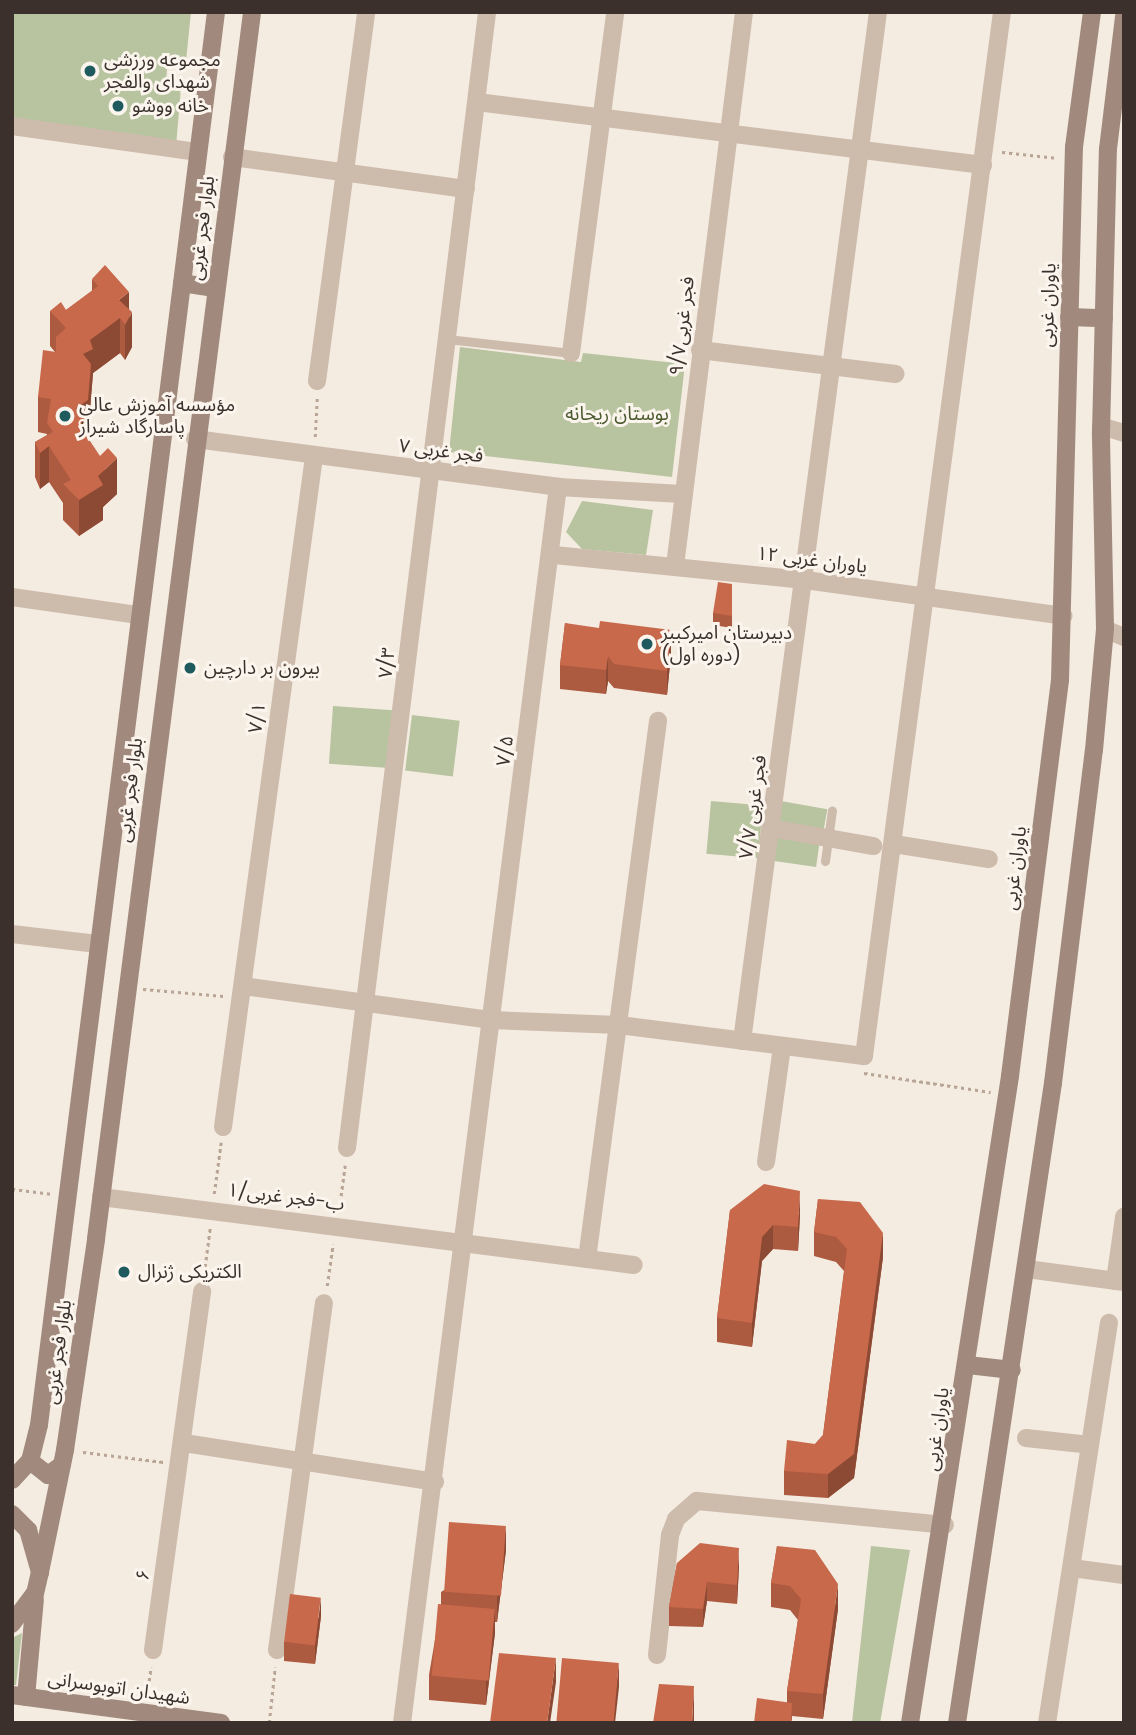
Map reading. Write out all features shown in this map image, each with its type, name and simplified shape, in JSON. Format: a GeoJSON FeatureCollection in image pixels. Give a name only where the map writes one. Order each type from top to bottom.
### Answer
{"type":"FeatureCollection","features":[{"type":"Feature","properties":{"kind":"main road","name":"بلوار فجر غربی"},"geometry":{"type":"LineString","coordinates":[[30,1461],[68,1196],[97,944],[216,12]]}},
{"type":"Feature","properties":{"kind":"main road","name":"بلوار فجر غربی"},"geometry":{"type":"LineString","coordinates":[[35,1593],[64,1458],[101,1197],[195,439],[252,12]]}},
{"type":"Feature","properties":{"kind":"main road","name":"یاوران غربی"},"geometry":{"type":"LineString","coordinates":[[910,1723],[945,1525],[1006,1094],[1064,615],[1073,160],[1092,12]]}},
{"type":"Feature","properties":{"kind":"main road"},"geometry":{"type":"LineString","coordinates":[[957,1723],[1027,1269],[1105,629],[1101,426],[1104,318],[1124,16]]}},
{"type":"Feature","properties":{"kind":"main road"},"geometry":{"type":"LineString","coordinates":[[182,283],[215,288]]}},
{"type":"Feature","properties":{"kind":"main road"},"geometry":{"type":"LineString","coordinates":[[1069,317],[1104,318]]}},
{"type":"Feature","properties":{"kind":"main road"},"geometry":{"type":"LineString","coordinates":[[968,1365],[1012,1370]]}},
{"type":"Feature","properties":{"kind":"main road"},"geometry":{"type":"LineString","coordinates":[[12,1480],[30,1461],[39,1474],[64,1458]]}},
{"type":"Feature","properties":{"kind":"main road"},"geometry":{"type":"LineString","coordinates":[[12,1514],[33,1540],[40,1572]]}},
{"type":"Feature","properties":{"kind":"main road"},"geometry":{"type":"LineString","coordinates":[[12,1624],[35,1593]]}},
{"type":"Feature","properties":{"kind":"main road"},"geometry":{"type":"LineString","coordinates":[[19,1696],[35,1593]]}},
{"type":"Feature","properties":{"kind":"main road","name":"شهیدان اتوبوسرانی"},"geometry":{"type":"LineString","coordinates":[[19,1696],[220,1723]]}},
{"type":"Feature","properties":{"kind":"street"},"geometry":{"type":"LineString","coordinates":[[317,381],[366,12]]}},
{"type":"Feature","properties":{"kind":"street","name":"۷/۳"},"geometry":{"type":"LineString","coordinates":[[347,1148],[385,861],[487,12]]}},
{"type":"Feature","properties":{"kind":"street","name":"فجر غربی۹/۷"},"geometry":{"type":"LineString","coordinates":[[675,566],[744,12]]}},
{"type":"Feature","properties":{"kind":"street","name":"۷/۷ فجر غربی"},"geometry":{"type":"LineString","coordinates":[[742,1041],[878,12]]}},
{"type":"Feature","properties":{"kind":"street"},"geometry":{"type":"LineString","coordinates":[[571,353],[615,13]]}},
{"type":"Feature","properties":{"kind":"street"},"geometry":{"type":"LineString","coordinates":[[242,992],[367,1002],[492,1020],[619,1025],[864,1056],[928,596],[1001,21]]}},
{"type":"Feature","properties":{"kind":"street"},"geometry":{"type":"LineString","coordinates":[[477,102],[860,149],[984,158]]}},
{"type":"Feature","properties":{"kind":"street"},"geometry":{"type":"LineString","coordinates":[[12,126],[198,152]]}},
{"type":"Feature","properties":{"kind":"street"},"geometry":{"type":"LineString","coordinates":[[232,157],[466,189]]}},
{"type":"Feature","properties":{"kind":"street"},"geometry":{"type":"LineString","coordinates":[[701,350],[896,374]]}},
{"type":"Feature","properties":{"kind":"street"},"geometry":{"type":"LineString","coordinates":[[1101,426],[1124,433]]}},
{"type":"Feature","properties":{"kind":"street","name":"۷ فجر غربی"},"geometry":{"type":"LineString","coordinates":[[195,439],[314,457],[558,487],[682,494]]}},
{"type":"Feature","properties":{"kind":"street","name":"۷/۱"},"geometry":{"type":"LineString","coordinates":[[223,1127],[314,457]]}},
{"type":"Feature","properties":{"kind":"street","name":"۷/۵"},"geometry":{"type":"LineString","coordinates":[[402,1723],[554,555],[558,487]]}},
{"type":"Feature","properties":{"kind":"street","name":"۱۲ یاوران غربی"},"geometry":{"type":"LineString","coordinates":[[554,555],[805,580],[1064,615]]}},
{"type":"Feature","properties":{"kind":"street"},"geometry":{"type":"LineString","coordinates":[[12,597],[139,615]]}},
{"type":"Feature","properties":{"kind":"street"},"geometry":{"type":"LineString","coordinates":[[1105,629],[1124,637]]}},
{"type":"Feature","properties":{"kind":"street"},"geometry":{"type":"LineString","coordinates":[[587,1259],[658,721]]}},
{"type":"Feature","properties":{"kind":"street"},"geometry":{"type":"LineString","coordinates":[[771,828],[873,846]]}},
{"type":"Feature","properties":{"kind":"street"},"geometry":{"type":"LineString","coordinates":[[894,844],[989,859]]}},
{"type":"Feature","properties":{"kind":"street"},"geometry":{"type":"LineString","coordinates":[[12,934],[97,944]]}},
{"type":"Feature","properties":{"kind":"street"},"geometry":{"type":"LineString","coordinates":[[765,1162],[782,1046]]}},
{"type":"Feature","properties":{"kind":"street","name":"۱/ب-فجر غربی"},"geometry":{"type":"LineString","coordinates":[[101,1197],[337,1224],[634,1265]]}},
{"type":"Feature","properties":{"kind":"street"},"geometry":{"type":"LineString","coordinates":[[1027,1269],[1119,1282],[1124,1217]]}},
{"type":"Feature","properties":{"kind":"street","name":"۶"},"geometry":{"type":"LineString","coordinates":[[153,1650],[184,1443],[202,1291]]}},
{"type":"Feature","properties":{"kind":"street"},"geometry":{"type":"LineString","coordinates":[[277,1650],[324,1303]]}},
{"type":"Feature","properties":{"kind":"street"},"geometry":{"type":"LineString","coordinates":[[1047,1723],[1109,1323]]}},
{"type":"Feature","properties":{"kind":"street"},"geometry":{"type":"LineString","coordinates":[[1026,1438],[1090,1445]]}},
{"type":"Feature","properties":{"kind":"street"},"geometry":{"type":"LineString","coordinates":[[184,1443],[435,1482]]}},
{"type":"Feature","properties":{"kind":"street"},"geometry":{"type":"LineString","coordinates":[[657,1655],[670,1535],[676,1520],[698,1500],[945,1525]]}},
{"type":"Feature","properties":{"kind":"street"},"geometry":{"type":"LineString","coordinates":[[1072,1568],[1124,1575]]}},
{"type":"Feature","properties":{"kind":"lane"},"geometry":{"type":"LineString","coordinates":[[447,338],[571,353]]}},
{"type":"Feature","properties":{"kind":"lane"},"geometry":{"type":"LineString","coordinates":[[825,861],[832,810]]}},
{"type":"Feature","properties":{"kind":"path"},"geometry":{"type":"LineString","coordinates":[[984,158],[1073,160]]}},
{"type":"Feature","properties":{"kind":"path"},"geometry":{"type":"LineString","coordinates":[[314,457],[317,381]]}},
{"type":"Feature","properties":{"kind":"path"},"geometry":{"type":"LineString","coordinates":[[126,988],[242,992]]}},
{"type":"Feature","properties":{"kind":"path"},"geometry":{"type":"LineString","coordinates":[[864,1056],[864,1075],[1006,1094]]}},
{"type":"Feature","properties":{"kind":"path"},"geometry":{"type":"LineString","coordinates":[[202,1291],[223,1127]]}},
{"type":"Feature","properties":{"kind":"path"},"geometry":{"type":"LineString","coordinates":[[324,1303],[347,1148]]}},
{"type":"Feature","properties":{"kind":"path"},"geometry":{"type":"LineString","coordinates":[[12,1189],[68,1196]]}},
{"type":"Feature","properties":{"kind":"path"},"geometry":{"type":"LineString","coordinates":[[64,1458],[181,1464]]}},
{"type":"Feature","properties":{"kind":"path"},"geometry":{"type":"LineString","coordinates":[[144,1712],[153,1650]]}},
{"type":"Feature","properties":{"kind":"path"},"geometry":{"type":"LineString","coordinates":[[269,1723],[277,1650]]}},
{"type":"Feature","properties":{"kind":"green space","name":"مجموعه ورزشی شهدای والفجر"},"geometry":{"type":"Polygon","coordinates":[[[12,12],[191,12],[186,61],[168,60],[166,80],[181,88],[176,146],[12,124],[12,12]]]}},
{"type":"Feature","properties":{"kind":"green space","name":"بوستان ریحانه"},"geometry":{"type":"Polygon","coordinates":[[[460,347],[581,362],[583,353],[685,364],[672,477],[449,452],[460,347]]]}},
{"type":"Feature","properties":{"kind":"green space"},"geometry":{"type":"Polygon","coordinates":[[[582,501],[653,510],[646,555],[582,549],[566,532],[582,501]]]}},
{"type":"Feature","properties":{"kind":"green space"},"geometry":{"type":"Polygon","coordinates":[[[333,706],[393,710],[389,768],[329,764],[333,706]]]}},
{"type":"Feature","properties":{"kind":"green space"},"geometry":{"type":"Polygon","coordinates":[[[412,715],[460,721],[453,776],[405,771],[412,715]]]}},
{"type":"Feature","properties":{"kind":"green space"},"geometry":{"type":"Polygon","coordinates":[[[711,801],[763,806],[758,858],[706,854],[711,801]]]}},
{"type":"Feature","properties":{"kind":"green space"},"geometry":{"type":"Polygon","coordinates":[[[781,801],[827,809],[823,832],[777,824],[781,801]]]}},
{"type":"Feature","properties":{"kind":"green space"},"geometry":{"type":"Polygon","coordinates":[[[776,836],[820,842],[816,867],[773,861],[776,836]]]}},
{"type":"Feature","properties":{"kind":"green space"},"geometry":{"type":"Polygon","coordinates":[[[871,1546],[910,1550],[880,1723],[852,1723],[871,1546]]]}},
{"type":"Feature","properties":{"kind":"green space"},"geometry":{"type":"Polygon","coordinates":[[[22,1633],[16,1685],[12,1685],[12,1638],[22,1633]]]}},
{"type":"Feature","properties":{"kind":"building"},"geometry":{"type":"Polygon","coordinates":[[[105,265],[129,292],[119,300],[132,312],[125,325],[120,318],[90,340],[93,349],[83,354],[91,364],[88,400],[76,408],[86,420],[80,426],[100,456],[108,448],[117,458],[98,476],[103,485],[79,500],[63,484],[71,480],[49,446],[40,453],[35,442],[53,432],[47,423],[51,399],[38,397],[43,350],[56,352],[56,337],[66,328],[50,311],[61,302],[66,310],[98,286],[92,279],[105,265]]]}},
{"type":"Feature","properties":{"kind":"building"},"geometry":{"type":"Polygon","coordinates":[[[718,582],[732,584],[732,616],[713,613],[718,582]]]}},
{"type":"Feature","properties":{"kind":"building"},"geometry":{"type":"Polygon","coordinates":[[[600,621],[671,630],[667,671],[614,664],[608,656],[606,670],[560,665],[565,623],[599,628],[600,621]]]}},
{"type":"Feature","properties":{"kind":"building"},"geometry":{"type":"Polygon","coordinates":[[[764,1184],[800,1191],[798,1227],[773,1225],[762,1237],[752,1323],[717,1318],[730,1210],[764,1184]]]}},
{"type":"Feature","properties":{"kind":"building"},"geometry":{"type":"Polygon","coordinates":[[[818,1199],[860,1202],[883,1233],[854,1454],[828,1474],[784,1471],[787,1440],[815,1444],[823,1435],[847,1249],[836,1237],[814,1232],[818,1199]]]}},
{"type":"Feature","properties":{"kind":"building"},"geometry":{"type":"Polygon","coordinates":[[[449,1522],[506,1526],[501,1596],[444,1592],[449,1522]]]}},
{"type":"Feature","properties":{"kind":"building"},"geometry":{"type":"Polygon","coordinates":[[[700,1543],[739,1548],[737,1585],[707,1582],[703,1609],[669,1607],[677,1563],[700,1543]]]}},
{"type":"Feature","properties":{"kind":"building"},"geometry":{"type":"Polygon","coordinates":[[[777,1546],[815,1550],[838,1584],[823,1694],[787,1691],[801,1599],[790,1586],[771,1583],[777,1546]]]}},
{"type":"Feature","properties":{"kind":"building"},"geometry":{"type":"Polygon","coordinates":[[[290,1594],[321,1598],[315,1645],[284,1642],[290,1594]]]}},
{"type":"Feature","properties":{"kind":"building"},"geometry":{"type":"Polygon","coordinates":[[[438,1604],[495,1609],[489,1681],[432,1676],[438,1604]]]}},
{"type":"Feature","properties":{"kind":"building"},"geometry":{"type":"Polygon","coordinates":[[[499,1653],[556,1658],[547,1723],[490,1723],[499,1653]]]}},
{"type":"Feature","properties":{"kind":"building"},"geometry":{"type":"Polygon","coordinates":[[[562,1658],[619,1663],[614,1723],[556,1723],[562,1658]]]}},
{"type":"Feature","properties":{"kind":"building"},"geometry":{"type":"Polygon","coordinates":[[[659,1684],[694,1686],[692,1722],[699,1723],[653,1723],[659,1684]]]}},
{"type":"Feature","properties":{"kind":"building"},"geometry":{"type":"Polygon","coordinates":[[[757,1698],[792,1703],[791,1723],[754,1723],[757,1698]]]}},
{"type":"Feature","properties":{"kind":"place","name":"مجموعه ورزشی شهدای والفجر"},"geometry":{"type":"Point","coordinates":[90,71]}},
{"type":"Feature","properties":{"kind":"place","name":"خانه ووشو"},"geometry":{"type":"Point","coordinates":[118,106]}},
{"type":"Feature","properties":{"kind":"place","name":"مؤسسه آموزش عالی پاسارگاد شیراز"},"geometry":{"type":"Point","coordinates":[65,416]}},
{"type":"Feature","properties":{"kind":"place","name":"دبیرستان امیرکبیر (دوره اول)"},"geometry":{"type":"Point","coordinates":[647,644]}},
{"type":"Feature","properties":{"kind":"place","name":"بیرون بر دارچین"},"geometry":{"type":"Point","coordinates":[190,668]}},
{"type":"Feature","properties":{"kind":"place","name":"الکتریکی ژنرال"},"geometry":{"type":"Point","coordinates":[124,1272]}}]}
